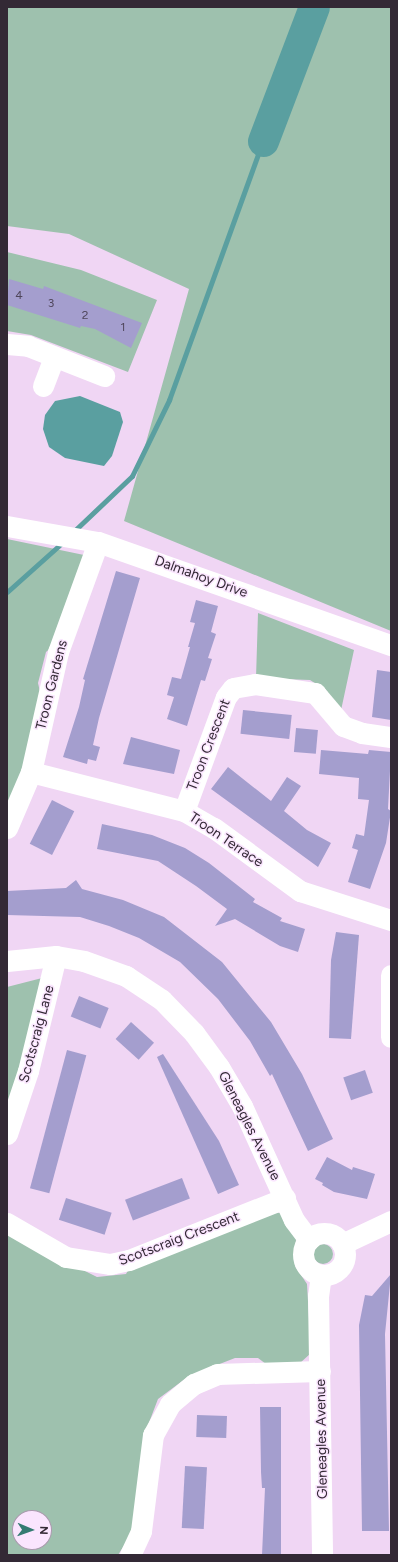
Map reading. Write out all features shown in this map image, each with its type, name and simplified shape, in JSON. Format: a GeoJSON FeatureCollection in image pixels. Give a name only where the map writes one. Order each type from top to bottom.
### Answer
{"type":"FeatureCollection","features":[{"type":"Feature","properties":{"kind":"street"},"geometry":{"type":"LineString","coordinates":[[7,344],[28,346],[104,376]]}},
{"type":"Feature","properties":{"kind":"street"},"geometry":{"type":"LineString","coordinates":[[43,386],[54,356]]}},
{"type":"Feature","properties":{"kind":"street","name":"Dalmahoy Drive"},"geometry":{"type":"LineString","coordinates":[[7,526],[98,542],[391,645]]}},
{"type":"Feature","properties":{"kind":"street","name":"Troon Gardens"},"geometry":{"type":"LineString","coordinates":[[7,828],[31,772],[58,652],[98,542]]}},
{"type":"Feature","properties":{"kind":"street","name":"Troon Crescent"},"geometry":{"type":"LineString","coordinates":[[184,811],[226,697],[233,688],[255,684],[315,693],[343,726],[362,733],[391,737]]}},
{"type":"Feature","properties":{"kind":"street","name":"Troon Terrace"},"geometry":{"type":"LineString","coordinates":[[31,772],[184,811],[214,828],[300,891],[391,920]]}},
{"type":"Feature","properties":{"kind":"street","name":"Gleneagles Avenue"},"geometry":{"type":"LineString","coordinates":[[7,962],[56,956],[84,961],[126,976],[162,1000],[189,1027],[219,1067],[242,1106],[294,1220],[309,1240]]}},
{"type":"Feature","properties":{"kind":"street","name":"Scotscraig Lane"},"geometry":{"type":"LineString","coordinates":[[7,1134],[28,1071],[56,956]]}},
{"type":"Feature","properties":{"kind":"street"},"geometry":{"type":"LineString","coordinates":[[391,975],[391,1037]]}},
{"type":"Feature","properties":{"kind":"street","name":"Scotscraig Crescent"},"geometry":{"type":"LineString","coordinates":[[7,1223],[66,1257],[110,1264],[129,1260],[285,1198]]}},
{"type":"Feature","properties":{"kind":"street"},"geometry":{"type":"LineString","coordinates":[[342,1244],[391,1220]]}},
{"type":"Feature","properties":{"kind":"street"},"geometry":{"type":"LineString","coordinates":[[326,1234],[342,1244],[342,1263],[333,1272],[321,1275],[306,1264],[303,1252],[309,1240],[326,1234]]}},
{"type":"Feature","properties":{"kind":"street","name":"Gleneagles Avenue"},"geometry":{"type":"LineString","coordinates":[[321,1275],[318,1296],[322,1555]]}},
{"type":"Feature","properties":{"kind":"street"},"geometry":{"type":"LineString","coordinates":[[130,1555],[141,1531],[153,1434],[170,1404],[194,1384],[217,1374],[320,1371]]}},
{"type":"Feature","properties":{"kind":"shaded area"},"geometry":{"type":"Polygon","coordinates":[[[7,7],[391,7],[391,631],[124,521],[189,289],[69,234],[7,226],[7,7]]]}},
{"type":"Feature","properties":{"kind":"shaded area"},"geometry":{"type":"Polygon","coordinates":[[[7,252],[81,270],[157,300],[128,372],[31,335],[7,331],[7,252]]]}},
{"type":"Feature","properties":{"kind":"shaded area"},"geometry":{"type":"Polygon","coordinates":[[[80,396],[120,412],[123,422],[112,456],[104,466],[65,458],[49,447],[43,429],[45,415],[55,401],[80,396]]]}},
{"type":"Feature","properties":{"kind":"shaded area"},"geometry":{"type":"Polygon","coordinates":[[[7,539],[84,555],[54,645],[46,652],[38,683],[41,696],[27,767],[7,805],[7,539]]]}},
{"type":"Feature","properties":{"kind":"shaded area"},"geometry":{"type":"Polygon","coordinates":[[[258,613],[354,650],[340,715],[327,691],[310,680],[256,678],[258,613]]]}},
{"type":"Feature","properties":{"kind":"shaded area"},"geometry":{"type":"Polygon","coordinates":[[[46,977],[7,1116],[7,987],[46,977]]]}},
{"type":"Feature","properties":{"kind":"shaded area"},"geometry":{"type":"Polygon","coordinates":[[[267,1212],[282,1213],[296,1239],[295,1266],[307,1284],[311,1353],[299,1364],[266,1364],[258,1358],[235,1358],[189,1376],[158,1399],[145,1433],[134,1530],[118,1555],[7,1555],[7,1232],[97,1277],[126,1274],[130,1267],[267,1212]]]}},
{"type":"Feature","properties":{"kind":"shaded area"},"geometry":{"type":"Polygon","coordinates":[[[319,1244],[327,1244],[333,1250],[333,1258],[327,1264],[319,1264],[313,1258],[313,1250],[319,1244]]]}},
{"type":"Feature","properties":{"kind":"building"},"geometry":{"type":"Polygon","coordinates":[[[9,279],[43,289],[44,286],[142,323],[131,348],[95,329],[81,326],[80,328],[7,305],[9,279]]]}},
{"type":"Feature","properties":{"kind":"building"},"geometry":{"type":"Polygon","coordinates":[[[116,571],[140,578],[99,718],[93,745],[100,747],[96,761],[88,759],[87,764],[63,757],[79,707],[85,680],[83,679],[116,571]]]}},
{"type":"Feature","properties":{"kind":"building"},"geometry":{"type":"Polygon","coordinates":[[[196,600],[218,606],[211,632],[216,634],[208,658],[212,659],[205,681],[201,680],[187,726],[167,719],[174,697],[167,695],[172,677],[181,679],[195,623],[190,622],[196,600]]]}},
{"type":"Feature","properties":{"kind":"building"},"geometry":{"type":"Polygon","coordinates":[[[377,670],[391,672],[391,720],[372,717],[377,670]]]}},
{"type":"Feature","properties":{"kind":"building"},"geometry":{"type":"Polygon","coordinates":[[[243,710],[292,715],[289,739],[240,734],[243,710]]]}},
{"type":"Feature","properties":{"kind":"building"},"geometry":{"type":"Polygon","coordinates":[[[296,728],[318,730],[316,754],[294,752],[296,728]]]}},
{"type":"Feature","properties":{"kind":"building"},"geometry":{"type":"Polygon","coordinates":[[[131,737],[180,750],[174,774],[123,764],[131,737]]]}},
{"type":"Feature","properties":{"kind":"building"},"geometry":{"type":"Polygon","coordinates":[[[321,750],[368,754],[369,750],[391,752],[388,809],[391,811],[386,843],[370,889],[348,882],[358,850],[352,848],[356,834],[364,836],[369,800],[358,799],[359,778],[319,774],[321,750]]]}},
{"type":"Feature","properties":{"kind":"building"},"geometry":{"type":"Polygon","coordinates":[[[228,767],[271,801],[287,777],[301,786],[284,811],[307,830],[331,843],[318,867],[211,789],[228,767]]]}},
{"type":"Feature","properties":{"kind":"building"},"geometry":{"type":"Polygon","coordinates":[[[52,800],[74,811],[52,855],[30,844],[52,800]]]}},
{"type":"Feature","properties":{"kind":"building"},"geometry":{"type":"Polygon","coordinates":[[[102,824],[152,835],[185,848],[209,863],[255,899],[253,902],[282,918],[280,921],[305,929],[298,952],[280,946],[235,919],[215,926],[227,909],[158,861],[97,849],[102,824]]]}},
{"type":"Feature","properties":{"kind":"building"},"geometry":{"type":"Polygon","coordinates":[[[76,880],[82,889],[123,900],[164,917],[222,962],[271,1022],[302,1074],[333,1139],[308,1151],[272,1074],[270,1076],[250,1041],[218,999],[180,962],[139,938],[109,926],[80,917],[7,915],[7,891],[66,888],[76,880]]]}},
{"type":"Feature","properties":{"kind":"building"},"geometry":{"type":"Polygon","coordinates":[[[336,932],[359,935],[351,1039],[329,1038],[331,960],[336,932]]]}},
{"type":"Feature","properties":{"kind":"building"},"geometry":{"type":"Polygon","coordinates":[[[79,996],[109,1008],[100,1028],[71,1016],[79,996]]]}},
{"type":"Feature","properties":{"kind":"building"},"geometry":{"type":"Polygon","coordinates":[[[131,1022],[154,1043],[139,1060],[116,1039],[131,1022]]]}},
{"type":"Feature","properties":{"kind":"building"},"geometry":{"type":"Polygon","coordinates":[[[67,1050],[86,1055],[49,1193],[30,1188],[67,1050]]]}},
{"type":"Feature","properties":{"kind":"building"},"geometry":{"type":"Polygon","coordinates":[[[163,1054],[219,1141],[239,1185],[218,1194],[157,1057],[163,1054]]]}},
{"type":"Feature","properties":{"kind":"building"},"geometry":{"type":"Polygon","coordinates":[[[365,1070],[373,1093],[351,1100],[343,1077],[365,1070]]]}},
{"type":"Feature","properties":{"kind":"building"},"geometry":{"type":"Polygon","coordinates":[[[327,1157],[352,1170],[353,1167],[375,1174],[367,1199],[334,1192],[322,1185],[323,1183],[315,1179],[327,1157]]]}},
{"type":"Feature","properties":{"kind":"building"},"geometry":{"type":"Polygon","coordinates":[[[182,1178],[190,1199],[133,1220],[125,1200],[182,1178]]]}},
{"type":"Feature","properties":{"kind":"building"},"geometry":{"type":"Polygon","coordinates":[[[66,1198],[112,1213],[105,1235],[59,1220],[66,1198]]]}},
{"type":"Feature","properties":{"kind":"building"},"geometry":{"type":"Polygon","coordinates":[[[391,1274],[385,1334],[389,1531],[362,1531],[359,1325],[365,1295],[372,1296],[391,1274]]]}},
{"type":"Feature","properties":{"kind":"building"},"geometry":{"type":"Polygon","coordinates":[[[260,1407],[281,1407],[281,1555],[262,1555],[265,1488],[262,1488],[261,1472],[260,1407]]]}},
{"type":"Feature","properties":{"kind":"building"},"geometry":{"type":"Polygon","coordinates":[[[197,1415],[227,1416],[226,1438],[196,1437],[197,1415]]]}},
{"type":"Feature","properties":{"kind":"building"},"geometry":{"type":"Polygon","coordinates":[[[185,1466],[207,1467],[204,1529],[182,1528],[185,1466]]]}},
{"type":"Feature","properties":{"kind":"waterway"},"geometry":{"type":"LineString","coordinates":[[263,141],[314,7]]}},
{"type":"Feature","properties":{"kind":"waterway"},"geometry":{"type":"LineString","coordinates":[[73,532],[132,476],[169,400],[263,141]]}},
{"type":"Feature","properties":{"kind":"waterway"},"geometry":{"type":"LineString","coordinates":[[7,592],[63,542]]}}]}
